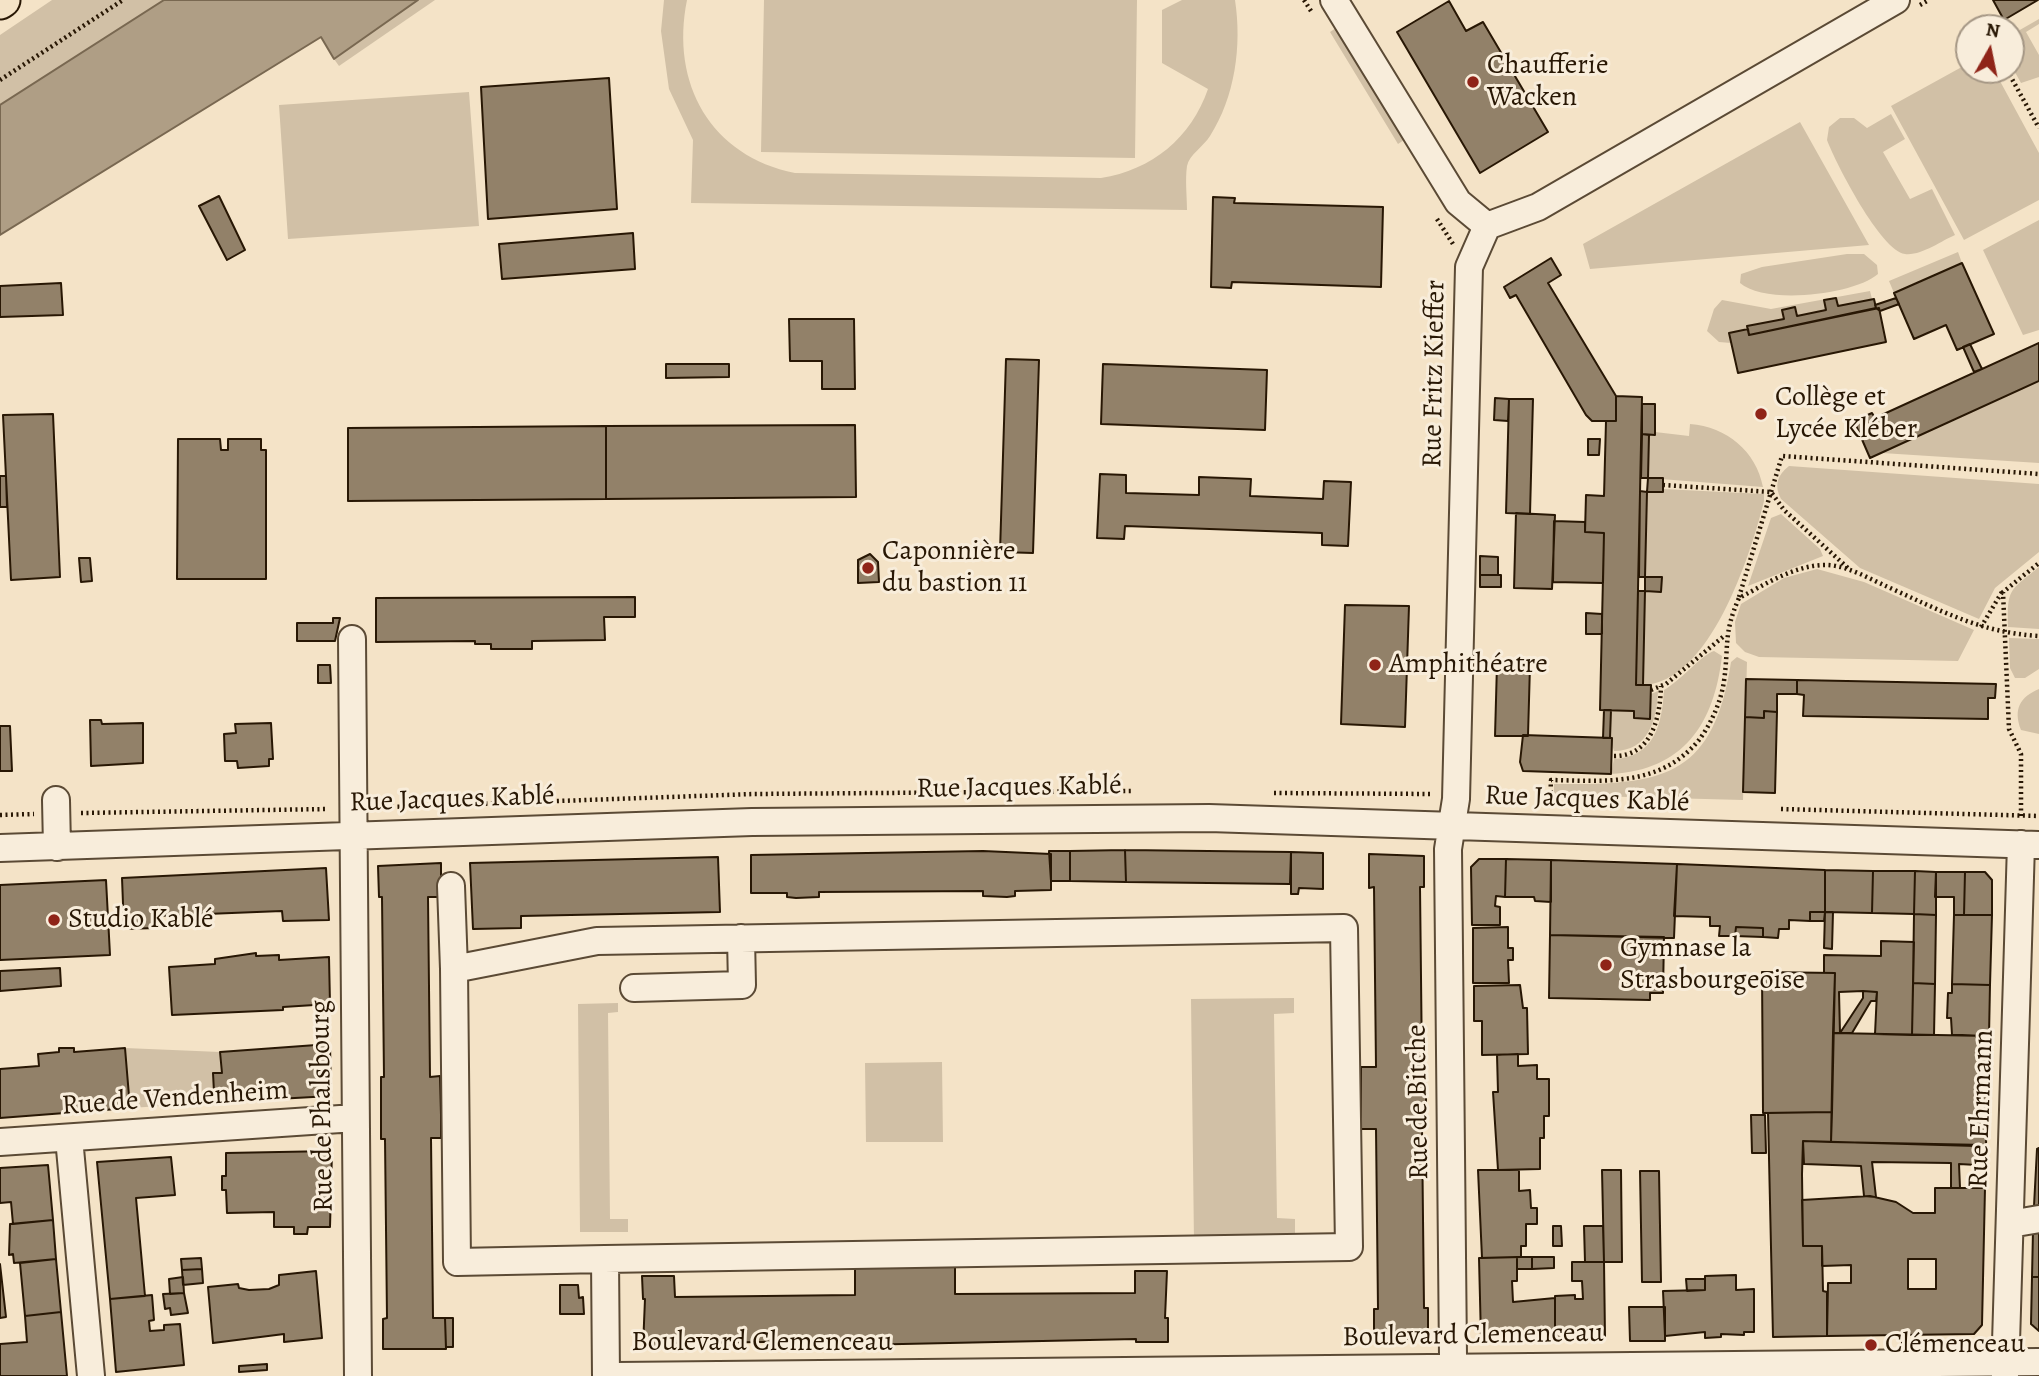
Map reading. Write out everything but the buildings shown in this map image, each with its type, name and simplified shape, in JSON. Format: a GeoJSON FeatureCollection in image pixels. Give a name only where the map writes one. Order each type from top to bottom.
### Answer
{"type":"FeatureCollection","features":[{"type":"Feature","properties":{"kind":"street"},"geometry":{"type":"LineString","coordinates":[[1334,0],[1458,202],[1487,226],[1538,206],[1896,0]]}},
{"type":"Feature","properties":{"kind":"street","name":"Rue Fritz Kieffer"},"geometry":{"type":"LineString","coordinates":[[1451,827],[1456,799],[1469,267],[1487,226]]}},
{"type":"Feature","properties":{"kind":"street","name":"Rue de Phalsbourg"},"geometry":{"type":"LineString","coordinates":[[352,639],[358,1376]]}},
{"type":"Feature","properties":{"kind":"street"},"geometry":{"type":"LineString","coordinates":[[56,800],[57,847]]}},
{"type":"Feature","properties":{"kind":"street","name":"Rue Jacques Kablé"},"geometry":{"type":"LineString","coordinates":[[0,848],[752,822],[1182,818],[2030,845]]}},
{"type":"Feature","properties":{"kind":"street","name":"Rue de Bitche"},"geometry":{"type":"LineString","coordinates":[[1451,827],[1448,857],[1455,1372]]}},
{"type":"Feature","properties":{"kind":"street","name":"Rue Ehrmann"},"geometry":{"type":"LineString","coordinates":[[2006,1369],[2010,1224],[2027,1091],[2030,845]]}},
{"type":"Feature","properties":{"kind":"street"},"geometry":{"type":"LineString","coordinates":[[452,886],[457,1262],[1349,1247],[1344,928],[597,941],[454,969]]}},
{"type":"Feature","properties":{"kind":"street"},"geometry":{"type":"LineString","coordinates":[[634,988],[742,985],[741,938]]}},
{"type":"Feature","properties":{"kind":"street","name":"Rue de Vendenheim"},"geometry":{"type":"LineString","coordinates":[[0,1142],[355,1118]]}},
{"type":"Feature","properties":{"kind":"street"},"geometry":{"type":"LineString","coordinates":[[69,1138],[91,1376]]}},
{"type":"Feature","properties":{"kind":"street"},"geometry":{"type":"LineString","coordinates":[[2010,1224],[2039,1219]]}},
{"type":"Feature","properties":{"kind":"street"},"geometry":{"type":"LineString","coordinates":[[605,1259],[606,1376]]}},
{"type":"Feature","properties":{"kind":"street","name":"Boulevard Clemenceau"},"geometry":{"type":"LineString","coordinates":[[617,1376],[2006,1369],[2039,1362]]}},
{"type":"Feature","properties":{"kind":"path"},"geometry":{"type":"LineString","coordinates":[[0,80],[123,0]]}},
{"type":"Feature","properties":{"kind":"path"},"geometry":{"type":"LineString","coordinates":[[2015,84],[2039,128]]}},
{"type":"Feature","properties":{"kind":"path"},"geometry":{"type":"LineString","coordinates":[[1550,803],[1550,780],[1623,781],[1660,772],[1686,756],[1710,726],[1724,683],[1725,636],[1782,456],[2039,474]]}},
{"type":"Feature","properties":{"kind":"path"},"geometry":{"type":"LineString","coordinates":[[1663,485],[1771,492]]}},
{"type":"Feature","properties":{"kind":"path"},"geometry":{"type":"LineString","coordinates":[[1771,492],[1784,510],[1851,571]]}},
{"type":"Feature","properties":{"kind":"path"},"geometry":{"type":"LineString","coordinates":[[1980,627],[2003,592],[2039,563]]}},
{"type":"Feature","properties":{"kind":"path"},"geometry":{"type":"LineString","coordinates":[[1739,598],[1809,566],[1830,565],[1851,571],[1980,627],[2005,634],[2039,636]]}},
{"type":"Feature","properties":{"kind":"path"},"geometry":{"type":"LineString","coordinates":[[2003,592],[2009,729],[2021,754],[2021,816]]}},
{"type":"Feature","properties":{"kind":"path"},"geometry":{"type":"LineString","coordinates":[[1651,690],[1689,667],[1725,636]]}},
{"type":"Feature","properties":{"kind":"path"},"geometry":{"type":"LineString","coordinates":[[1614,756],[1638,752],[1648,740],[1661,704],[1661,686]]}},
{"type":"Feature","properties":{"kind":"shaded area"},"geometry":{"type":"Polygon","coordinates":[[[52,0],[164,0],[0,105],[0,35],[52,0]]]}},
{"type":"Feature","properties":{"kind":"shaded area"},"geometry":{"type":"Polygon","coordinates":[[[164,0],[418,0],[334,59],[321,37],[0,235],[0,105],[164,0]]]}},
{"type":"Feature","properties":{"kind":"shaded area"},"geometry":{"type":"Polygon","coordinates":[[[418,0],[435,0],[339,66],[334,59],[418,0]]]}},
{"type":"Feature","properties":{"kind":"shaded area"},"geometry":{"type":"Polygon","coordinates":[[[664,0],[687,0],[683,31],[685,60],[692,87],[703,112],[719,133],[740,151],[766,164],[795,173],[1101,178],[1120,174],[1153,159],[1180,137],[1201,107],[1208,89],[1162,63],[1162,10],[1182,0],[1235,0],[1237,53],[1231,88],[1219,121],[1187,166],[1187,210],[691,203],[693,140],[669,89],[661,31],[664,0]]]}},
{"type":"Feature","properties":{"kind":"shaded area"},"geometry":{"type":"Polygon","coordinates":[[[764,0],[1137,0],[1135,158],[761,152],[764,0]]]}},
{"type":"Feature","properties":{"kind":"shaded area"},"geometry":{"type":"Polygon","coordinates":[[[2039,19],[2039,24],[2026,32],[2039,55],[2039,77],[2025,82],[2025,27],[2039,19]]]}},
{"type":"Feature","properties":{"kind":"shaded area"},"geometry":{"type":"Polygon","coordinates":[[[1336,28],[1404,140],[1398,144],[1330,32],[1336,28]]]}},
{"type":"Feature","properties":{"kind":"shaded area"},"geometry":{"type":"Polygon","coordinates":[[[1955,71],[1955,84],[2002,84],[2039,153],[2039,200],[1964,240],[1891,106],[1955,71]]]}},
{"type":"Feature","properties":{"kind":"shaded area"},"geometry":{"type":"Polygon","coordinates":[[[469,92],[479,226],[288,239],[279,105],[469,92]]]}},
{"type":"Feature","properties":{"kind":"shaded area"},"geometry":{"type":"Polygon","coordinates":[[[1891,114],[1905,139],[1883,152],[1910,199],[1932,189],[1955,235],[1911,254],[1895,249],[1872,223],[1849,186],[1827,140],[1829,127],[1840,118],[1854,118],[1867,128],[1891,114]]]}},
{"type":"Feature","properties":{"kind":"shaded area"},"geometry":{"type":"Polygon","coordinates":[[[1800,122],[1869,245],[1590,269],[1583,244],[1800,122]]]}},
{"type":"Feature","properties":{"kind":"shaded area"},"geometry":{"type":"Polygon","coordinates":[[[2039,220],[2039,330],[2023,335],[1983,250],[2039,220]]]}},
{"type":"Feature","properties":{"kind":"shaded area"},"geometry":{"type":"Polygon","coordinates":[[[1958,252],[1962,263],[1894,293],[1889,281],[1958,252]]]}},
{"type":"Feature","properties":{"kind":"shaded area"},"geometry":{"type":"Polygon","coordinates":[[[1847,254],[1864,254],[1877,265],[1878,274],[1850,287],[1809,295],[1769,294],[1752,290],[1740,283],[1741,274],[1762,267],[1847,254]]]}},
{"type":"Feature","properties":{"kind":"shaded area"},"geometry":{"type":"Polygon","coordinates":[[[1870,291],[1872,299],[1838,306],[1836,298],[1825,300],[1826,310],[1797,316],[1795,307],[1782,310],[1784,319],[1730,333],[1731,343],[1719,342],[1707,331],[1714,309],[1722,300],[1771,309],[1870,291]]]}},
{"type":"Feature","properties":{"kind":"shaded area"},"geometry":{"type":"Polygon","coordinates":[[[2039,381],[2039,463],[1882,453],[2039,381]]]}},
{"type":"Feature","properties":{"kind":"shaded area"},"geometry":{"type":"Polygon","coordinates":[[[1690,424],[1716,430],[1738,443],[1754,462],[1763,487],[1648,478],[1649,435],[1654,435],[1655,432],[1689,436],[1690,424]]]}},
{"type":"Feature","properties":{"kind":"shaded area"},"geometry":{"type":"Polygon","coordinates":[[[1789,466],[2039,484],[2039,552],[1995,588],[1979,619],[1860,568],[1781,499],[1778,481],[1789,466]]]}},
{"type":"Feature","properties":{"kind":"shaded area"},"geometry":{"type":"Polygon","coordinates":[[[1663,489],[1764,494],[1764,501],[1738,582],[1707,640],[1688,663],[1667,679],[1643,685],[1645,591],[1661,591],[1645,577],[1647,492],[1662,492],[1663,489]]]}},
{"type":"Feature","properties":{"kind":"shaded area"},"geometry":{"type":"Polygon","coordinates":[[[1781,514],[1820,549],[1823,556],[1748,586],[1771,518],[1781,514]]]}},
{"type":"Feature","properties":{"kind":"shaded area"},"geometry":{"type":"Polygon","coordinates":[[[2039,567],[2039,629],[2008,627],[2008,605],[2012,592],[2039,567]]]}},
{"type":"Feature","properties":{"kind":"shaded area"},"geometry":{"type":"Polygon","coordinates":[[[1817,569],[1864,582],[1974,630],[1958,661],[1759,657],[1745,652],[1736,643],[1735,622],[1741,604],[1784,578],[1817,569]]]}},
{"type":"Feature","properties":{"kind":"shaded area"},"geometry":{"type":"Polygon","coordinates":[[[2009,638],[2039,639],[2039,669],[2025,678],[2015,678],[2010,668],[2009,638]]]}},
{"type":"Feature","properties":{"kind":"shaded area"},"geometry":{"type":"Polygon","coordinates":[[[1714,651],[1722,656],[1712,703],[1691,739],[1676,753],[1658,763],[1636,771],[1611,774],[1614,759],[1638,752],[1647,746],[1653,737],[1661,715],[1664,690],[1714,651]]]}},
{"type":"Feature","properties":{"kind":"shaded area"},"geometry":{"type":"Polygon","coordinates":[[[1737,657],[1747,662],[1743,800],[1554,795],[1554,784],[1624,782],[1652,777],[1675,768],[1695,753],[1711,731],[1723,701],[1731,662],[1737,657]]]}},
{"type":"Feature","properties":{"kind":"shaded area"},"geometry":{"type":"Polygon","coordinates":[[[2039,689],[2039,734],[2021,730],[2018,710],[2027,696],[2039,689]]]}},
{"type":"Feature","properties":{"kind":"shaded area"},"geometry":{"type":"Polygon","coordinates":[[[1658,691],[1653,723],[1643,740],[1626,750],[1614,751],[1610,738],[1611,710],[1634,711],[1634,718],[1650,719],[1651,694],[1658,691]]]}},
{"type":"Feature","properties":{"kind":"shaded area"},"geometry":{"type":"Polygon","coordinates":[[[1294,998],[1294,1013],[1274,1014],[1277,1218],[1295,1219],[1295,1242],[1194,1243],[1191,999],[1294,998]]]}},
{"type":"Feature","properties":{"kind":"shaded area"},"geometry":{"type":"Polygon","coordinates":[[[618,1003],[618,1012],[608,1013],[610,1219],[628,1219],[628,1232],[580,1232],[578,1004],[618,1003]]]}},
{"type":"Feature","properties":{"kind":"shaded area"},"geometry":{"type":"Polygon","coordinates":[[[125,1048],[220,1052],[222,1073],[215,1092],[222,1091],[223,1102],[130,1108],[125,1048]]]}},
{"type":"Feature","properties":{"kind":"shaded area"},"geometry":{"type":"Polygon","coordinates":[[[942,1062],[943,1142],[866,1142],[865,1063],[942,1062]]]}},
{"type":"Feature","properties":{"kind":"place","name":"Chaufferie Wacken"},"geometry":{"type":"Point","coordinates":[1473,82]}},
{"type":"Feature","properties":{"kind":"place","name":"Collège et Lycée Kléber"},"geometry":{"type":"Point","coordinates":[1761,414]}},
{"type":"Feature","properties":{"kind":"place","name":"Caponnière du bastion 11"},"geometry":{"type":"Point","coordinates":[868,568]}},
{"type":"Feature","properties":{"kind":"place","name":"Amphithéatre"},"geometry":{"type":"Point","coordinates":[1375,665]}},
{"type":"Feature","properties":{"kind":"place","name":"Studio Kablé"},"geometry":{"type":"Point","coordinates":[54,920]}},
{"type":"Feature","properties":{"kind":"place","name":"Gymnase la Strasbourgeoise"},"geometry":{"type":"Point","coordinates":[1606,965]}},
{"type":"Feature","properties":{"kind":"place","name":"Clémenceau"},"geometry":{"type":"Point","coordinates":[1871,1345]}}]}
